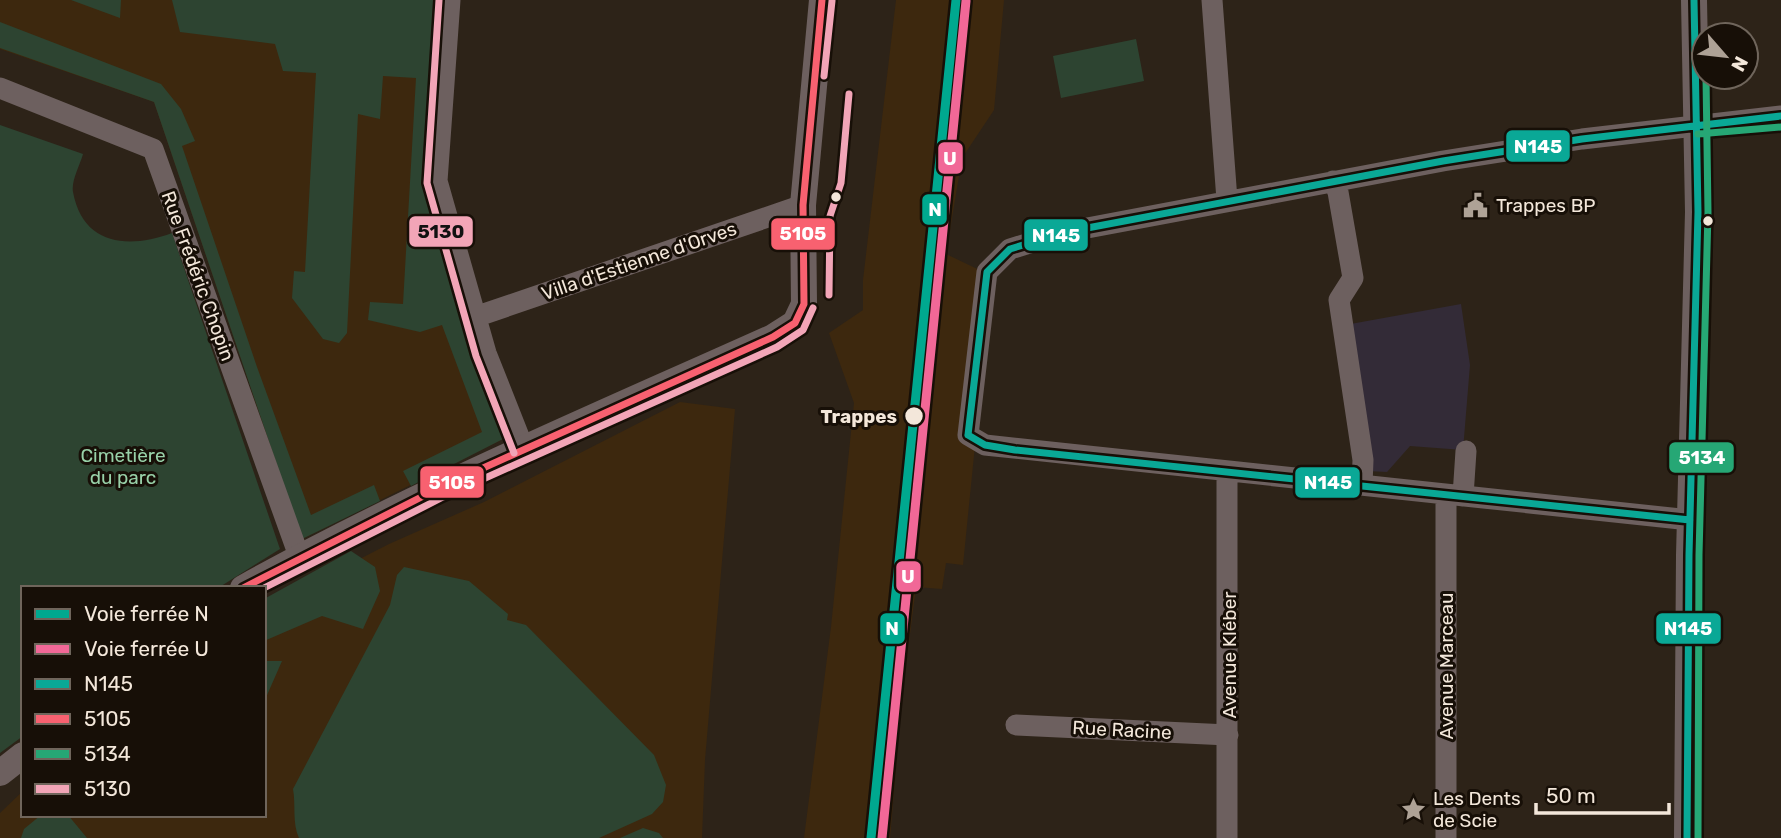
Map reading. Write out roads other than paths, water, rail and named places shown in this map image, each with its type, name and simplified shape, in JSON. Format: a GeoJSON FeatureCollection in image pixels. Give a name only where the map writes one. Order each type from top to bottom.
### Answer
{"type":"FeatureCollection","features":[{"type":"Feature","properties":{"kind":"street"},"geometry":{"type":"LineString","coordinates":[[450,0],[437,181],[486,353],[524,449]]}},
{"type":"Feature","properties":{"kind":"street"},"geometry":{"type":"LineString","coordinates":[[246,586],[299,556],[524,449],[773,337],[795,323],[804,304],[803,205],[822,0]]}},
{"type":"Feature","properties":{"kind":"street"},"geometry":{"type":"LineString","coordinates":[[1212,0],[1227,200]]}},
{"type":"Feature","properties":{"kind":"street"},"geometry":{"type":"LineString","coordinates":[[1687,838],[1690,520],[1698,212],[1694,0]]}},
{"type":"Feature","properties":{"kind":"street","name":"Rue Frédéric Chopin"},"geometry":{"type":"LineString","coordinates":[[0,88],[153,149],[299,556]]}},
{"type":"Feature","properties":{"kind":"street"},"geometry":{"type":"LineString","coordinates":[[1690,520],[985,445],[968,435],[987,272],[1010,249],[1066,232],[1227,200],[1582,139],[1781,116]]}},
{"type":"Feature","properties":{"kind":"street"},"geometry":{"type":"LineString","coordinates":[[1333,181],[1338,192],[1353,278],[1339,300],[1363,460],[1362,485]]}},
{"type":"Feature","properties":{"kind":"street","name":"Villa d'Estienne d'Orves"},"geometry":{"type":"LineString","coordinates":[[475,317],[803,205]]}},
{"type":"Feature","properties":{"kind":"street","name":"Avenue Marceau"},"geometry":{"type":"LineString","coordinates":[[1446,838],[1454,495],[1466,451]]}},
{"type":"Feature","properties":{"kind":"street","name":"Avenue Kléber"},"geometry":{"type":"LineString","coordinates":[[1227,471],[1227,838]]}},
{"type":"Feature","properties":{"kind":"street","name":"Rue Racine"},"geometry":{"type":"LineString","coordinates":[[1016,726],[1228,735]]}},
{"type":"Feature","properties":{"kind":"street"},"geometry":{"type":"LineString","coordinates":[[0,773],[21,757]]}},
{"type":"Feature","properties":{"kind":"rail line","name":"N"},"geometry":{"type":"LineString","coordinates":[[871,838],[956,0]]}},
{"type":"Feature","properties":{"kind":"rail line","name":"U"},"geometry":{"type":"LineString","coordinates":[[882,838],[966,1]]}},
{"type":"Feature","properties":{"kind":"place","name":"Trappes BP"},"geometry":{"type":"Point","coordinates":[1476,205]}},
{"type":"Feature","properties":{"kind":"place","name":"Trappes"},"geometry":{"type":"Point","coordinates":[914,416]}},
{"type":"Feature","properties":{"kind":"place","name":"Les Dents de Scie"},"geometry":{"type":"Point","coordinates":[1413,809]}},
{"type":"Feature","properties":{"kind":"park label","name":"Cimetière du parc"},"geometry":{"type":"Point","coordinates":[123,466]}}]}
